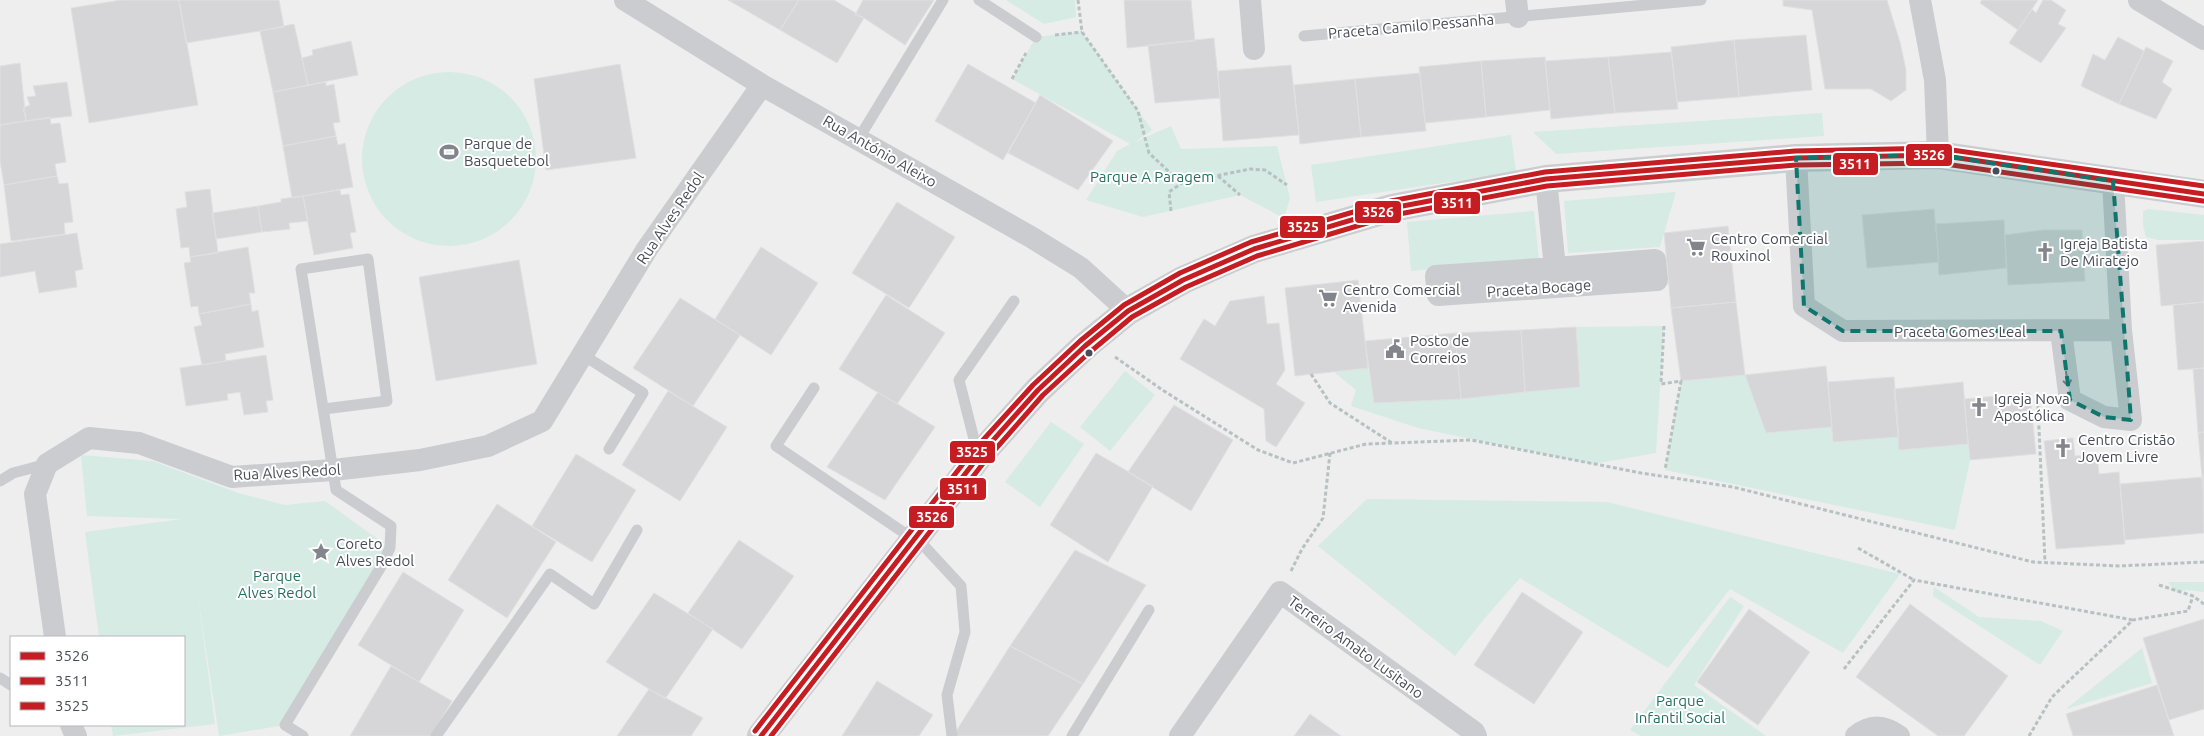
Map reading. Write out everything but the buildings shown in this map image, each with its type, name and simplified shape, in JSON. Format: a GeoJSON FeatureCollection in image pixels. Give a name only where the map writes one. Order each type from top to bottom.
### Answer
{"type":"FeatureCollection","features":[{"type":"Feature","properties":{"kind":"street","name":"Rua António Aleixo"},"geometry":{"type":"LineString","coordinates":[[625,0],[762,85],[1032,237],[1081,268],[1128,311]]}},
{"type":"Feature","properties":{"kind":"street"},"geometry":{"type":"LineString","coordinates":[[1250,0],[1254,49]]}},
{"type":"Feature","properties":{"kind":"street"},"geometry":{"type":"LineString","coordinates":[[1920,0],[1935,80],[1938,155]]}},
{"type":"Feature","properties":{"kind":"street"},"geometry":{"type":"LineString","coordinates":[[2139,0],[2204,38]]}},
{"type":"Feature","properties":{"kind":"street","name":"Rua Alves Redol"},"geometry":{"type":"LineString","coordinates":[[47,464],[89,438],[139,443],[232,477],[333,470],[420,460],[488,446],[542,421],[647,249],[762,85]]}},
{"type":"Feature","properties":{"kind":"street"},"geometry":{"type":"LineString","coordinates":[[761,736],[979,456],[1038,390],[1085,346],[1128,311],[1183,280],[1264,246],[1392,208],[1546,179],[1796,158],[1938,155],[2204,194]]}},
{"type":"Feature","properties":{"kind":"street","name":"Praceta Gomes Leal"},"geometry":{"type":"LineString","coordinates":[[1796,158],[1804,306],[1843,331],[2121,330]]}},
{"type":"Feature","properties":{"kind":"street","name":"Praceta Bocage"},"geometry":{"type":"LineString","coordinates":[[1546,179],[1555,268]]}},
{"type":"Feature","properties":{"kind":"street"},"geometry":{"type":"LineString","coordinates":[[2061,331],[2070,400],[2104,417],[2131,420],[2121,330],[2113,181]]}},
{"type":"Feature","properties":{"kind":"street","name":"Praceta Bocage"},"geometry":{"type":"LineString","coordinates":[[1655,260],[1656,280],[1438,295],[1436,276],[1555,268],[1655,260]]}},
{"type":"Feature","properties":{"kind":"street"},"geometry":{"type":"LineString","coordinates":[[47,464],[35,494],[54,636]]}},
{"type":"Feature","properties":{"kind":"street","name":"Terreiro Amato Lusitano"},"geometry":{"type":"LineString","coordinates":[[1180,736],[1280,592],[1474,732],[1476,736]]}},
{"type":"Feature","properties":{"kind":"street"},"geometry":{"type":"LineString","coordinates":[[1856,736],[1872,727],[1882,726],[1899,736]]}},
{"type":"Feature","properties":{"kind":"lane"},"geometry":{"type":"LineString","coordinates":[[859,138],[943,0]]}},
{"type":"Feature","properties":{"kind":"lane"},"geometry":{"type":"LineString","coordinates":[[979,0],[1036,37]]}},
{"type":"Feature","properties":{"kind":"lane","name":"Praceta Camilo Pessanha"},"geometry":{"type":"LineString","coordinates":[[1304,36],[1517,8],[1701,0]]}},
{"type":"Feature","properties":{"kind":"lane"},"geometry":{"type":"LineString","coordinates":[[303,736],[285,725],[382,565],[390,548],[391,526],[336,490],[301,269],[368,259],[387,401],[324,409]]}},
{"type":"Feature","properties":{"kind":"lane"},"geometry":{"type":"LineString","coordinates":[[979,456],[959,380],[1014,301]]}},
{"type":"Feature","properties":{"kind":"lane"},"geometry":{"type":"LineString","coordinates":[[583,355],[643,393],[609,449]]}},
{"type":"Feature","properties":{"kind":"lane"},"geometry":{"type":"LineString","coordinates":[[814,388],[776,446],[925,546],[961,586],[965,632],[947,695],[952,736]]}},
{"type":"Feature","properties":{"kind":"lane"},"geometry":{"type":"LineString","coordinates":[[0,481],[13,473],[47,464]]}},
{"type":"Feature","properties":{"kind":"lane"},"geometry":{"type":"LineString","coordinates":[[436,736],[550,574],[594,604],[637,530]]}},
{"type":"Feature","properties":{"kind":"lane"},"geometry":{"type":"LineString","coordinates":[[1072,736],[1149,610]]}},
{"type":"Feature","properties":{"kind":"path"},"geometry":{"type":"LineString","coordinates":[[1078,0],[1082,32],[1138,111],[1149,153],[1181,183]]}},
{"type":"Feature","properties":{"kind":"path"},"geometry":{"type":"LineString","coordinates":[[1172,211],[1170,192],[1181,183],[1250,169],[1265,170],[1287,185]]}},
{"type":"Feature","properties":{"kind":"path"},"geometry":{"type":"LineString","coordinates":[[1218,176],[1240,195]]}},
{"type":"Feature","properties":{"kind":"path"},"geometry":{"type":"LineString","coordinates":[[1664,326],[1661,384],[1681,381],[1665,470]]}},
{"type":"Feature","properties":{"kind":"path"},"geometry":{"type":"LineString","coordinates":[[1085,346],[1116,357],[1164,391],[1258,450],[1293,463],[1366,444],[1471,440],[1602,466],[1733,487],[2033,562],[2119,566],[2204,562]]}},
{"type":"Feature","properties":{"kind":"path"},"geometry":{"type":"LineString","coordinates":[[1311,374],[1330,404],[1393,443]]}},
{"type":"Feature","properties":{"kind":"path"},"geometry":{"type":"LineString","coordinates":[[2038,406],[2045,562]]}},
{"type":"Feature","properties":{"kind":"path"},"geometry":{"type":"LineString","coordinates":[[1302,549],[1323,518],[1330,453]]}},
{"type":"Feature","properties":{"kind":"path"},"geometry":{"type":"LineString","coordinates":[[1858,548],[1914,580],[2134,620],[2188,611],[2193,596]]}},
{"type":"Feature","properties":{"kind":"path"},"geometry":{"type":"LineString","coordinates":[[1844,669],[1914,580]]}},
{"type":"Feature","properties":{"kind":"path"},"geometry":{"type":"LineString","coordinates":[[2159,585],[2193,596],[2204,604]]}},
{"type":"Feature","properties":{"kind":"path"},"geometry":{"type":"LineString","coordinates":[[2029,736],[2052,697],[2134,620]]}},
{"type":"Feature","properties":{"kind":"highlighted area"},"geometry":{"type":"Polygon","coordinates":[[[1938,155],[2113,181],[2131,420],[2104,417],[2070,400],[2061,331],[1843,331],[1804,306],[1796,158],[1938,155]]]}},
{"type":"Feature","properties":{"kind":"green space"},"geometry":{"type":"Polygon","coordinates":[[[1006,0],[1075,0],[1076,17],[1044,24],[1006,0]]]}},
{"type":"Feature","properties":{"kind":"green space","name":"Parque A Paragem"},"geometry":{"type":"Polygon","coordinates":[[[1082,32],[1152,130],[1135,142],[1171,126],[1181,149],[1277,146],[1290,198],[1284,218],[1240,195],[1143,217],[1086,200],[1117,151],[1130,144],[1012,79],[1036,37],[1082,32]]]}},
{"type":"Feature","properties":{"kind":"green space","name":"Parque de Basquetebol"},"geometry":{"type":"Polygon","coordinates":[[[449,72],[466,74],[490,82],[516,104],[526,118],[532,134],[536,159],[534,176],[526,200],[504,226],[490,236],[474,242],[449,246],[432,244],[408,236],[382,214],[372,200],[366,184],[362,159],[364,142],[372,118],[394,92],[408,82],[424,76],[449,72]]]}},
{"type":"Feature","properties":{"kind":"green space"},"geometry":{"type":"Polygon","coordinates":[[[1822,113],[1824,136],[1556,154],[1533,132],[1822,113]]]}},
{"type":"Feature","properties":{"kind":"green space"},"geometry":{"type":"Polygon","coordinates":[[[1511,135],[1516,172],[1316,202],[1311,165],[1511,135]]]}},
{"type":"Feature","properties":{"kind":"green space"},"geometry":{"type":"Polygon","coordinates":[[[1676,192],[1660,247],[1568,253],[1564,201],[1676,192]]]}},
{"type":"Feature","properties":{"kind":"green space"},"geometry":{"type":"Polygon","coordinates":[[[2149,209],[2204,215],[2204,240],[2158,240],[2146,237],[2143,225],[2143,211],[2149,209]]]}},
{"type":"Feature","properties":{"kind":"green space"},"geometry":{"type":"Polygon","coordinates":[[[1534,211],[1539,260],[1411,271],[1407,222],[1534,211]]]}},
{"type":"Feature","properties":{"kind":"green space"},"geometry":{"type":"Polygon","coordinates":[[[1664,326],[1656,453],[1593,464],[1418,428],[1351,406],[1356,390],[1334,372],[1368,368],[1374,403],[1579,387],[1576,327],[1664,326]]]}},
{"type":"Feature","properties":{"kind":"green space"},"geometry":{"type":"Polygon","coordinates":[[[1125,371],[1155,395],[1110,451],[1080,427],[1125,371]]]}},
{"type":"Feature","properties":{"kind":"green space"},"geometry":{"type":"Polygon","coordinates":[[[1745,375],[1766,433],[1832,427],[1833,442],[1899,437],[1900,450],[1968,444],[1970,460],[1955,530],[1665,470],[1681,381],[1745,375]]]}},
{"type":"Feature","properties":{"kind":"green space"},"geometry":{"type":"Polygon","coordinates":[[[1051,422],[1084,444],[1040,507],[1005,482],[1051,422]]]}},
{"type":"Feature","properties":{"kind":"green space","name":"Parque Alves Redol"},"geometry":{"type":"Polygon","coordinates":[[[81,455],[153,461],[238,493],[285,505],[325,501],[390,548],[285,725],[219,736],[197,590],[215,724],[113,736],[111,726],[185,726],[185,636],[99,636],[85,532],[182,519],[87,516],[81,455]]]}},
{"type":"Feature","properties":{"kind":"green space"},"geometry":{"type":"Polygon","coordinates":[[[1367,499],[1607,502],[1900,574],[1843,653],[1730,589],[1668,668],[1520,578],[1455,656],[1318,546],[1367,499]]]}},
{"type":"Feature","properties":{"kind":"green space"},"geometry":{"type":"Polygon","coordinates":[[[2168,582],[2204,582],[2204,592],[2186,590],[2176,592],[2168,582]]]}},
{"type":"Feature","properties":{"kind":"green space"},"geometry":{"type":"Polygon","coordinates":[[[1934,587],[1979,617],[2041,621],[2063,631],[2040,665],[1933,596],[1934,587]]]}},
{"type":"Feature","properties":{"kind":"green space","name":"Parque Infantil Social"},"geometry":{"type":"Polygon","coordinates":[[[1730,597],[1744,606],[1694,685],[1766,736],[1641,736],[1630,730],[1730,597]]]}},
{"type":"Feature","properties":{"kind":"green space"},"geometry":{"type":"Polygon","coordinates":[[[2142,648],[2152,683],[2066,709],[2142,648]]]}},
{"type":"Feature","properties":{"kind":"transit line","name":"3525"},"geometry":{"type":"LineString","coordinates":[[755,731],[973,451],[1033,385],[1080,341],[1124,305],[1180,273],[1251,242],[1391,201],[1545,172],[1795,151],[1938,148],[2204,186]]}},
{"type":"Feature","properties":{"kind":"transit line","name":"3526"},"geometry":{"type":"LineString","coordinates":[[761,736],[979,456],[1038,390],[1085,346],[1128,311],[1183,280],[1254,249],[1392,208],[1546,179],[1796,158],[1938,155],[2204,194]]}},
{"type":"Feature","properties":{"kind":"transit line","name":"3511"},"geometry":{"type":"LineString","coordinates":[[771,736],[985,461],[1043,395],[1132,317],[1186,287],[1257,256],[1394,215],[1547,186],[1796,165],[1938,163],[2203,201]]}},
{"type":"Feature","properties":{"kind":"place","name":"Parque de Basquetebol"},"geometry":{"type":"Point","coordinates":[449,152]}},
{"type":"Feature","properties":{"kind":"place","name":"Centro Comercial Rouxinol"},"geometry":{"type":"Point","coordinates":[1696,247]}},
{"type":"Feature","properties":{"kind":"place","name":"Igreja Batista De Miratejo"},"geometry":{"type":"Point","coordinates":[2045,252]}},
{"type":"Feature","properties":{"kind":"place","name":"Centro Comercial Avenida"},"geometry":{"type":"Point","coordinates":[1328,298]}},
{"type":"Feature","properties":{"kind":"place","name":"Posto de Correios"},"geometry":{"type":"Point","coordinates":[1395,349]}},
{"type":"Feature","properties":{"kind":"place","name":"Igreja Nova Apostólica"},"geometry":{"type":"Point","coordinates":[1979,407]}},
{"type":"Feature","properties":{"kind":"place","name":"Centro Cristão Jovem Livre"},"geometry":{"type":"Point","coordinates":[2063,448]}},
{"type":"Feature","properties":{"kind":"place","name":"Coreto Alves Redol"},"geometry":{"type":"Point","coordinates":[321,552]}}]}
